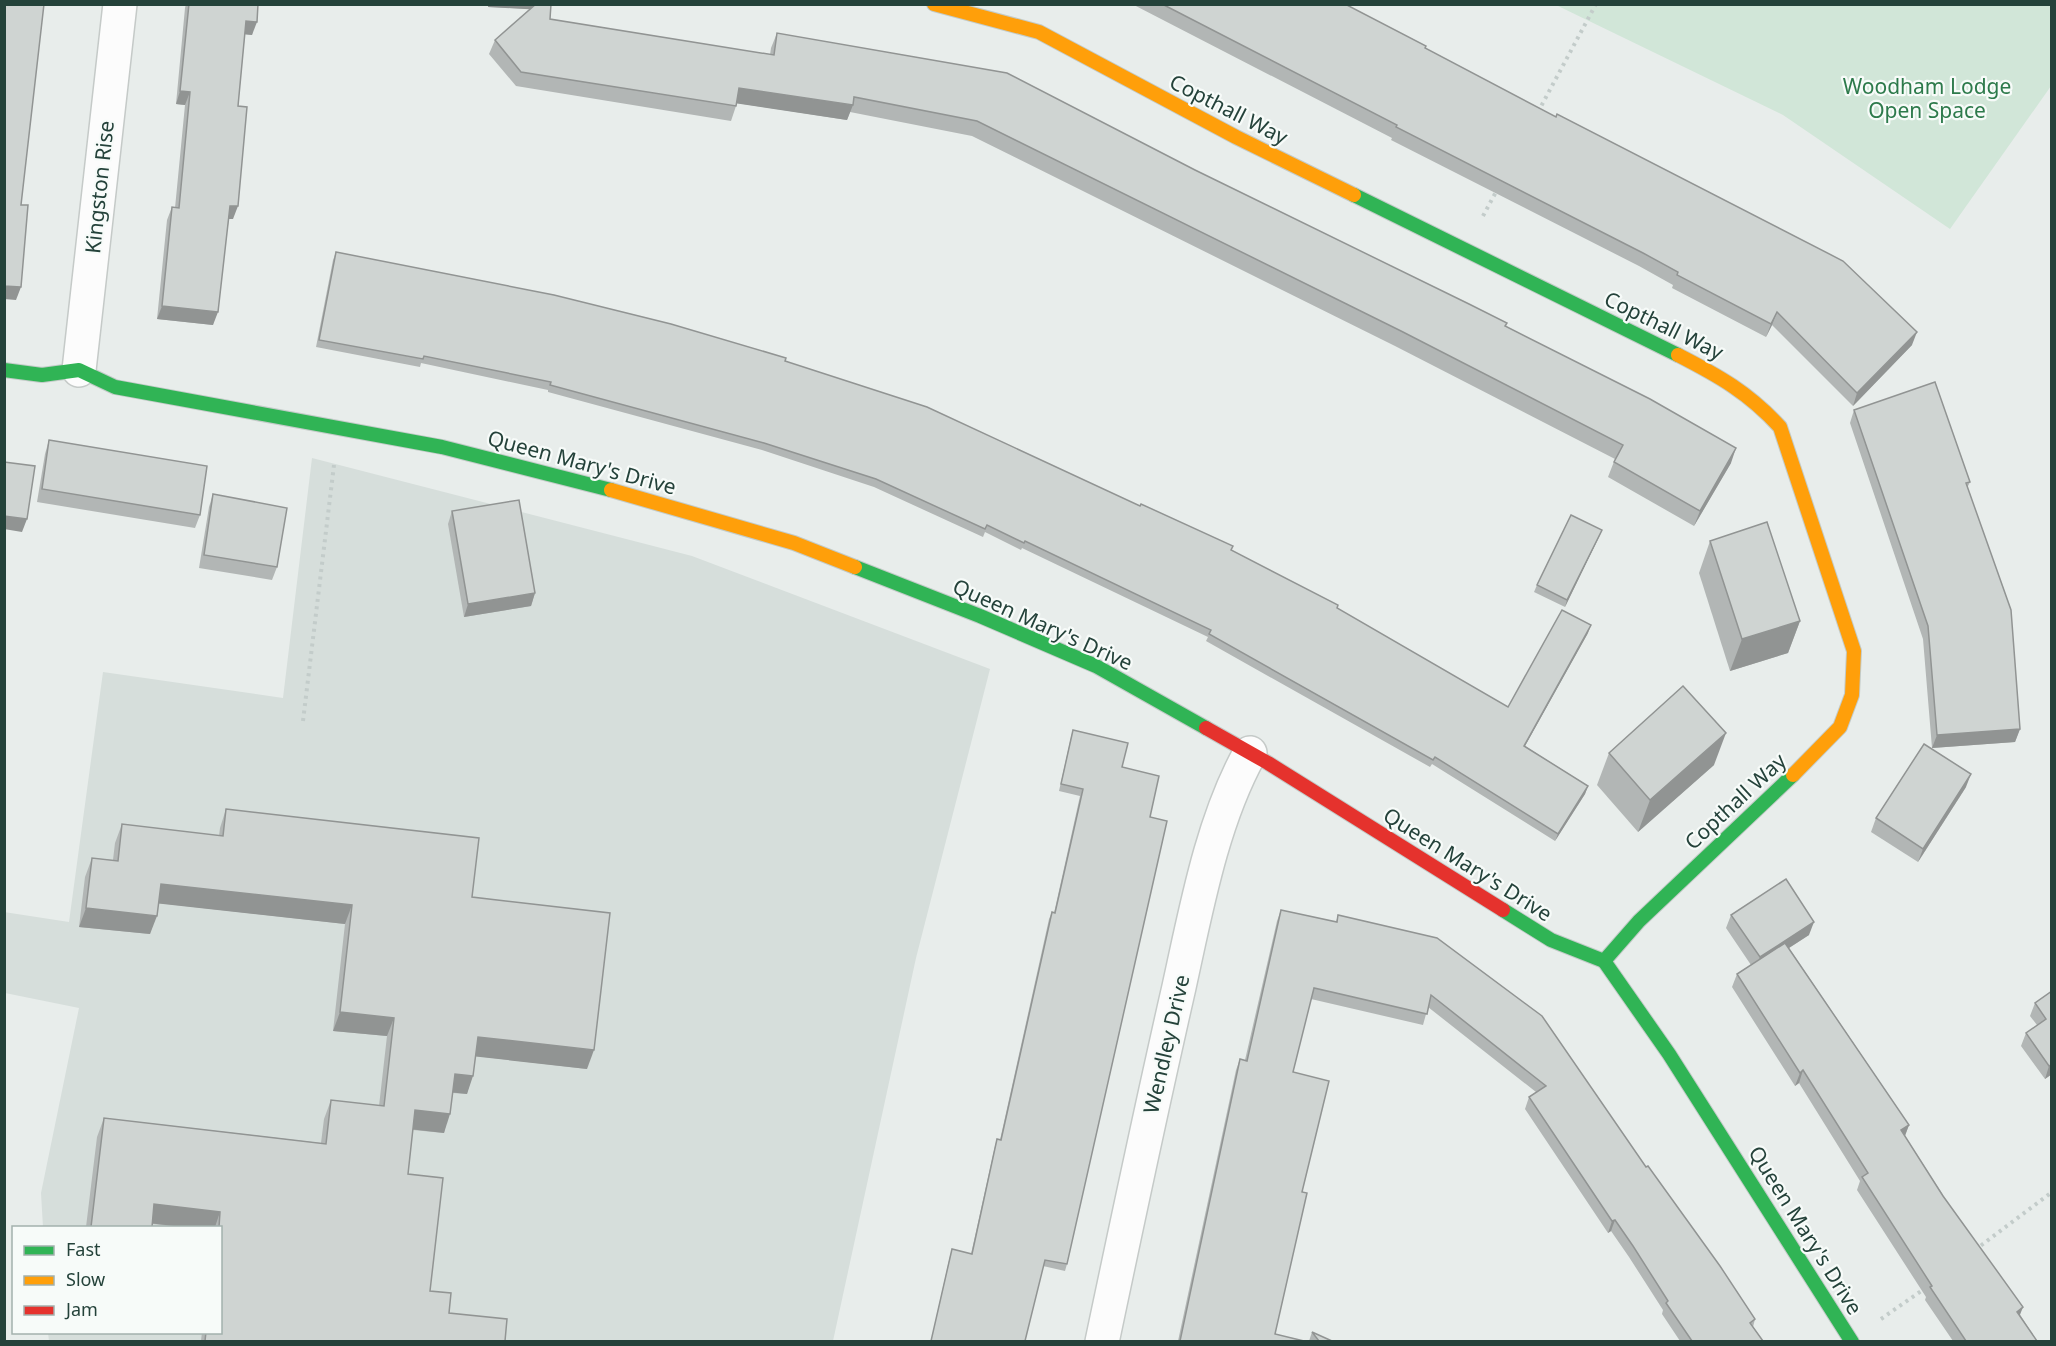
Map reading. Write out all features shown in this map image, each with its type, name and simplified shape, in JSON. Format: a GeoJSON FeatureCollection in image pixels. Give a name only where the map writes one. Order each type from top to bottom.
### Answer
{"type":"FeatureCollection","features":[{"type":"Feature","properties":{"kind":"street","name":"Kingston Rise"},"geometry":{"type":"LineString","coordinates":[[79,370],[120,4]]}},
{"type":"Feature","properties":{"kind":"street","name":"Copthall Way"},"geometry":{"type":"LineString","coordinates":[[934,4],[1039,32],[1236,137],[1726,380],[1760,405],[1780,427],[1854,651],[1852,694],[1840,727],[1811,758],[1640,921],[1604,961]]}},
{"type":"Feature","properties":{"kind":"street"},"geometry":{"type":"LineString","coordinates":[[4,370],[42,375],[79,370]]}},
{"type":"Feature","properties":{"kind":"street","name":"Queen Mary's Drive"},"geometry":{"type":"LineString","coordinates":[[79,370],[116,387],[442,447],[627,494],[794,543],[980,616],[1095,666],[1250,753],[1551,940],[1604,961],[1669,1054],[1851,1340]]}},
{"type":"Feature","properties":{"kind":"street","name":"Wendley Drive"},"geometry":{"type":"LineString","coordinates":[[1102,1341],[1142,1149],[1201,892],[1234,781],[1250,753]]}},
{"type":"Feature","properties":{"kind":"path"},"geometry":{"type":"LineString","coordinates":[[1536,117],[1596,4]]}},
{"type":"Feature","properties":{"kind":"path"},"geometry":{"type":"LineString","coordinates":[[1465,250],[1498,189]]}},
{"type":"Feature","properties":{"kind":"path"},"geometry":{"type":"LineString","coordinates":[[303,721],[335,459]]}},
{"type":"Feature","properties":{"kind":"path"},"geometry":{"type":"LineString","coordinates":[[1971,1253],[2052,1192]]}},
{"type":"Feature","properties":{"kind":"path"},"geometry":{"type":"LineString","coordinates":[[1851,1340],[1926,1288]]}},
{"type":"Feature","properties":{"kind":"shaded area"},"geometry":{"type":"Polygon","coordinates":[[[312,458],[692,556],[990,669],[916,958],[833,1341],[49,1341],[48,1334],[222,1334],[222,1226],[43,1226],[41,1193],[79,1008],[5,993],[4,912],[69,922],[103,672],[283,698],[312,458]]]}},
{"type":"Feature","properties":{"kind":"green space","name":"Woodham Lodge Open Space"},"geometry":{"type":"Polygon","coordinates":[[[1556,5],[2051,5],[2051,86],[1950,229],[1783,115],[1556,5]]]}},
{"type":"Feature","properties":{"kind":"building"},"geometry":{"type":"Polygon","coordinates":[[[4,4],[44,4],[21,205],[28,205],[21,287],[4,286],[4,4]]]}},
{"type":"Feature","properties":{"kind":"building"},"geometry":{"type":"Polygon","coordinates":[[[189,4],[258,4],[257,22],[246,21],[238,106],[247,107],[238,206],[230,206],[218,312],[162,306],[172,207],[179,208],[190,92],[180,91],[189,4]]]}},
{"type":"Feature","properties":{"kind":"building"},"geometry":{"type":"Polygon","coordinates":[[[536,4],[551,4],[550,19],[774,55],[777,33],[1007,73],[1195,170],[1507,323],[1505,326],[1650,399],[1736,448],[1700,511],[1614,462],[1623,445],[1401,331],[977,121],[854,97],[853,105],[739,88],[736,106],[521,72],[495,40],[536,4]]]}},
{"type":"Feature","properties":{"kind":"building"},"geometry":{"type":"Polygon","coordinates":[[[1162,4],[1345,4],[1556,117],[1557,114],[1843,261],[1917,332],[1857,393],[1777,312],[1771,324],[1677,275],[1678,272],[1643,253],[1162,4]]]}},
{"type":"Feature","properties":{"kind":"building"},"geometry":{"type":"Polygon","coordinates":[[[336,252],[554,295],[671,324],[786,358],[785,361],[927,407],[1140,506],[1141,504],[1233,546],[1231,550],[1338,605],[1337,608],[1508,707],[1562,610],[1591,625],[1524,746],[1588,786],[1558,834],[1435,757],[1433,760],[1209,634],[1211,630],[1025,541],[1024,543],[987,525],[985,529],[876,479],[764,443],[550,385],[551,382],[424,356],[423,359],[319,340],[336,252]]]}},
{"type":"Feature","properties":{"kind":"building"},"geometry":{"type":"Polygon","coordinates":[[[1935,382],[1970,482],[1966,483],[2011,610],[2020,729],[1937,735],[1928,626],[1854,410],[1935,382]]]}},
{"type":"Feature","properties":{"kind":"building"},"geometry":{"type":"Polygon","coordinates":[[[49,440],[207,466],[200,515],[42,489],[49,440]]]}},
{"type":"Feature","properties":{"kind":"building"},"geometry":{"type":"Polygon","coordinates":[[[4,462],[35,466],[27,519],[4,516],[4,462]]]}},
{"type":"Feature","properties":{"kind":"building"},"geometry":{"type":"Polygon","coordinates":[[[213,494],[287,508],[277,567],[204,555],[213,494]]]}},
{"type":"Feature","properties":{"kind":"building"},"geometry":{"type":"Polygon","coordinates":[[[519,500],[535,593],[468,604],[452,511],[519,500]]]}},
{"type":"Feature","properties":{"kind":"building"},"geometry":{"type":"Polygon","coordinates":[[[1571,515],[1602,530],[1567,600],[1537,585],[1571,515]]]}},
{"type":"Feature","properties":{"kind":"building"},"geometry":{"type":"Polygon","coordinates":[[[1767,522],[1800,621],[1742,639],[1710,541],[1767,522]]]}},
{"type":"Feature","properties":{"kind":"building"},"geometry":{"type":"Polygon","coordinates":[[[1683,686],[1726,733],[1650,800],[1609,753],[1683,686]]]}},
{"type":"Feature","properties":{"kind":"building"},"geometry":{"type":"Polygon","coordinates":[[[1073,730],[1128,743],[1122,767],[1159,776],[1150,817],[1167,821],[1067,1264],[1045,1260],[1025,1341],[931,1341],[952,1249],[972,1254],[997,1139],[1001,1140],[1052,912],[1055,913],[1083,789],[1061,784],[1073,730]]]}},
{"type":"Feature","properties":{"kind":"building"},"geometry":{"type":"Polygon","coordinates":[[[1924,744],[1971,774],[1923,849],[1876,818],[1924,744]]]}},
{"type":"Feature","properties":{"kind":"building"},"geometry":{"type":"Polygon","coordinates":[[[226,809],[479,838],[472,897],[610,913],[594,1050],[478,1037],[473,1076],[455,1074],[450,1114],[415,1110],[408,1174],[443,1178],[430,1291],[451,1293],[449,1313],[507,1319],[505,1341],[205,1341],[206,1334],[222,1334],[220,1212],[154,1204],[152,1226],[91,1226],[104,1118],[326,1144],[331,1100],[384,1106],[394,1018],[340,1012],[352,905],[161,884],[157,916],[86,908],[92,858],[118,861],[122,824],[223,836],[226,809]]]}},
{"type":"Feature","properties":{"kind":"building"},"geometry":{"type":"Polygon","coordinates":[[[1786,879],[1814,922],[1760,957],[1731,915],[1786,879]]]}},
{"type":"Feature","properties":{"kind":"building"},"geometry":{"type":"Polygon","coordinates":[[[1281,910],[1337,922],[1338,915],[1437,938],[1542,1016],[1646,1167],[1648,1166],[1720,1266],[1755,1319],[1750,1323],[1763,1341],[1692,1341],[1666,1303],[1668,1301],[1633,1246],[1615,1220],[1612,1221],[1529,1097],[1546,1086],[1431,995],[1427,1014],[1314,988],[1293,1072],[1329,1081],[1302,1192],[1307,1193],[1275,1334],[1304,1341],[1180,1341],[1240,1059],[1247,1061],[1281,910]]]}},
{"type":"Feature","properties":{"kind":"building"},"geometry":{"type":"Polygon","coordinates":[[[1785,943],[1909,1125],[1901,1130],[1943,1196],[2023,1307],[2017,1312],[2037,1341],[1966,1341],[1930,1287],[1932,1286],[1862,1177],[1868,1173],[1803,1070],[1800,1073],[1737,974],[1785,943]]]}},
{"type":"Feature","properties":{"kind":"building"},"geometry":{"type":"Polygon","coordinates":[[[2052,991],[2052,1064],[2049,1066],[2026,1033],[2046,1019],[2035,1003],[2052,991]]]}},
{"type":"Feature","properties":{"kind":"building"},"geometry":{"type":"Polygon","coordinates":[[[1312,1332],[1332,1341],[1319,1341],[1312,1332]]]}},
{"type":"Feature","properties":{"kind":"traffic: fast"},"geometry":{"type":"LineString","coordinates":[[1354,195],[1678,355]]}},
{"type":"Feature","properties":{"kind":"traffic: fast"},"geometry":{"type":"LineString","coordinates":[[4,370],[42,375],[79,370],[115,387],[442,447],[611,490]]}},
{"type":"Feature","properties":{"kind":"traffic: fast"},"geometry":{"type":"LineString","coordinates":[[855,567],[980,616],[1096,666],[1206,728]]}},
{"type":"Feature","properties":{"kind":"traffic: fast"},"geometry":{"type":"LineString","coordinates":[[1604,961],[1639,921],[1793,775]]}},
{"type":"Feature","properties":{"kind":"traffic: fast"},"geometry":{"type":"LineString","coordinates":[[1503,910],[1551,940],[1604,961],[1669,1054],[1852,1342]]}},
{"type":"Feature","properties":{"kind":"traffic: slow"},"geometry":{"type":"LineString","coordinates":[[934,4],[1039,32],[1236,137],[1354,195]]}},
{"type":"Feature","properties":{"kind":"traffic: slow"},"geometry":{"type":"LineString","coordinates":[[1678,355],[1733,386],[1757,404],[1780,427],[1854,651],[1852,695],[1840,727],[1793,775]]}},
{"type":"Feature","properties":{"kind":"traffic: slow"},"geometry":{"type":"LineString","coordinates":[[611,490],[794,543],[855,567]]}},
{"type":"Feature","properties":{"kind":"traffic: jam"},"geometry":{"type":"LineString","coordinates":[[1206,728],[1268,763],[1503,910]]}}]}
